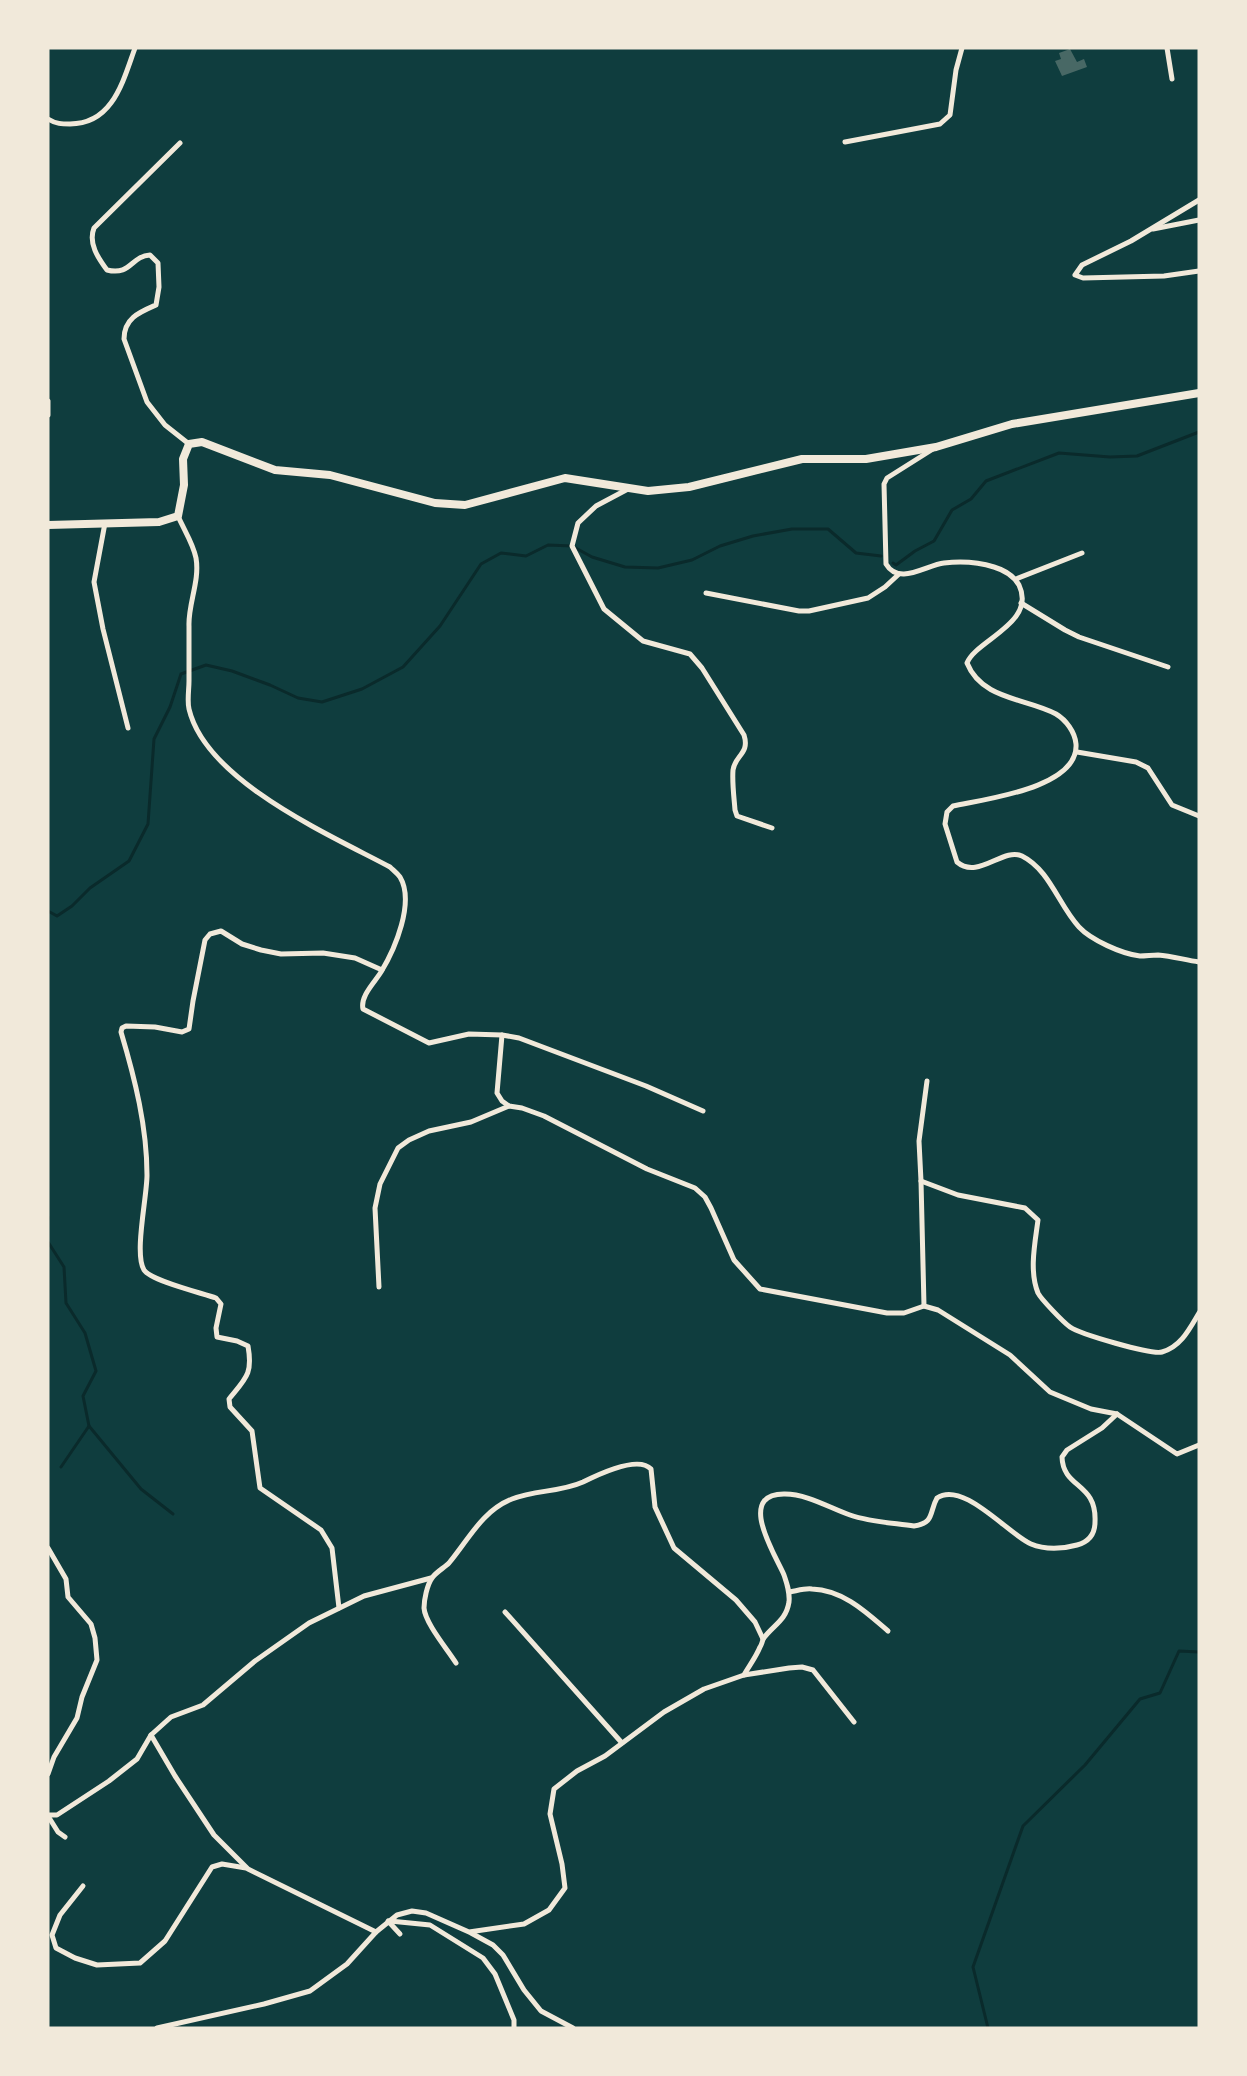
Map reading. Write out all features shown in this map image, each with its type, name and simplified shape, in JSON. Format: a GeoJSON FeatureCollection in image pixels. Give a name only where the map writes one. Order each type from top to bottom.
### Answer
{"type":"FeatureCollection","features":[{"type":"Feature","properties":{"kind":"main road"},"geometry":{"type":"LineString","coordinates":[[48,525],[159,522],[178,516],[184,484],[183,459],[189,444],[202,442],[275,470],[330,475],[435,502],[465,504],[565,478],[648,491],[689,488],[802,459],[866,459],[936,447],[1012,424],[1199,393]]}},
{"type":"Feature","properties":{"kind":"street"},"geometry":{"type":"LineString","coordinates":[[48,119],[55,124],[80,124],[103,114],[117,95],[135,48]]}},
{"type":"Feature","properties":{"kind":"street"},"geometry":{"type":"LineString","coordinates":[[845,142],[940,124],[950,115],[956,70],[962,48]]}},
{"type":"Feature","properties":{"kind":"street"},"geometry":{"type":"LineString","coordinates":[[1167,48],[1172,79]]}},
{"type":"Feature","properties":{"kind":"street"},"geometry":{"type":"LineString","coordinates":[[180,143],[94,228],[91,236],[92,244],[107,270],[117,273],[122,271],[144,255],[150,255],[158,263],[159,287],[156,305],[131,319],[123,332],[123,339],[147,402],[165,425],[189,444]]}},
{"type":"Feature","properties":{"kind":"street"},"geometry":{"type":"LineString","coordinates":[[1199,200],[1149,230],[1082,265],[1075,275],[1083,278],[1164,276],[1199,271]]}},
{"type":"Feature","properties":{"kind":"street"},"geometry":{"type":"LineString","coordinates":[[1149,230],[1199,220]]}},
{"type":"Feature","properties":{"kind":"street"},"geometry":{"type":"LineString","coordinates":[[48,401],[50,412],[48,415]]}},
{"type":"Feature","properties":{"kind":"street"},"geometry":{"type":"LineString","coordinates":[[936,447],[887,478],[884,484],[886,564],[889,569],[900,574],[908,574],[943,563],[971,562],[995,567],[1016,579],[1021,589],[1021,603],[1015,618],[1001,633],[970,656],[967,663],[971,671],[992,692],[1062,719],[1076,737],[1077,752],[1070,764],[1045,782],[1019,792],[953,806],[944,818],[957,862],[962,866],[976,867],[1014,855],[1021,855],[1038,868],[1079,927],[1110,947],[1138,956],[1158,955],[1199,962]]}},
{"type":"Feature","properties":{"kind":"street"},"geometry":{"type":"LineString","coordinates":[[630,488],[596,506],[578,522],[572,546],[604,609],[643,641],[690,654],[702,668],[746,741],[745,749],[733,767],[737,816],[772,828]]}},
{"type":"Feature","properties":{"kind":"street"},"geometry":{"type":"LineString","coordinates":[[178,516],[196,558],[197,572],[189,621],[189,708],[197,729],[213,753],[247,786],[297,818],[390,867],[400,877],[405,908],[398,938],[363,1000],[363,1009],[429,1042],[469,1034],[502,1035],[538,1044],[703,1111]]}},
{"type":"Feature","properties":{"kind":"street"},"geometry":{"type":"LineString","coordinates":[[105,523],[94,582],[103,629],[128,728]]}},
{"type":"Feature","properties":{"kind":"street"},"geometry":{"type":"LineString","coordinates":[[1016,579],[1082,553]]}},
{"type":"Feature","properties":{"kind":"street"},"geometry":{"type":"LineString","coordinates":[[706,593],[808,611],[868,598],[900,574]]}},
{"type":"Feature","properties":{"kind":"street"},"geometry":{"type":"LineString","coordinates":[[1021,603],[1072,633],[1168,667]]}},
{"type":"Feature","properties":{"kind":"street"},"geometry":{"type":"LineString","coordinates":[[1077,752],[1136,762],[1148,768],[1172,805],[1199,816]]}},
{"type":"Feature","properties":{"kind":"street"},"geometry":{"type":"LineString","coordinates":[[339,1608],[332,1548],[329,1540],[321,1530],[260,1488],[252,1431],[230,1407],[229,1399],[245,1379],[251,1364],[248,1346],[217,1337],[216,1328],[221,1304],[216,1298],[152,1277],[143,1269],[140,1260],[147,1176],[143,1126],[132,1067],[121,1032],[126,1026],[182,1032],[189,1029],[205,940],[210,934],[221,931],[242,944],[280,954],[323,953],[356,958],[382,970]]}},
{"type":"Feature","properties":{"kind":"street"},"geometry":{"type":"LineString","coordinates":[[502,1035],[497,1093],[502,1101],[509,1106],[544,1116],[638,1165],[695,1188],[705,1197],[711,1208],[734,1260],[760,1289],[887,1313],[904,1313],[924,1306],[938,1310],[1010,1355],[1050,1392],[1091,1409],[1117,1414],[1177,1454],[1199,1445]]}},
{"type":"Feature","properties":{"kind":"street"},"geometry":{"type":"LineString","coordinates":[[924,1306],[919,1141],[927,1082]]}},
{"type":"Feature","properties":{"kind":"street"},"geometry":{"type":"LineString","coordinates":[[379,1287],[375,1208],[380,1184],[398,1148],[429,1131],[471,1122],[509,1106]]}},
{"type":"Feature","properties":{"kind":"street"},"geometry":{"type":"LineString","coordinates":[[921,1181],[958,1195],[1026,1208],[1038,1220],[1033,1266],[1038,1294],[1070,1327],[1133,1348],[1160,1353],[1170,1349],[1186,1335],[1199,1313]]}},
{"type":"Feature","properties":{"kind":"street"},"geometry":{"type":"LineString","coordinates":[[744,1675],[763,1639],[779,1624],[788,1604],[789,1592],[784,1576],[761,1525],[760,1513],[764,1502],[772,1496],[783,1494],[797,1496],[854,1516],[914,1526],[924,1524],[929,1519],[937,1498],[947,1494],[968,1499],[979,1505],[1011,1531],[1032,1544],[1057,1548],[1081,1544],[1089,1540],[1094,1531],[1095,1511],[1087,1492],[1068,1477],[1062,1457],[1066,1450],[1102,1428],[1117,1414]]}},
{"type":"Feature","properties":{"kind":"street"},"geometry":{"type":"LineString","coordinates":[[65,1837],[58,1832],[48,1816],[57,1815],[137,1760],[151,1735],[171,1717],[202,1705],[255,1661],[309,1623],[364,1596],[420,1583],[431,1578],[451,1560],[477,1525],[500,1505],[513,1499],[576,1485],[594,1475],[632,1465],[649,1466],[652,1473],[655,1507],[674,1548],[735,1600],[755,1622],[763,1639]]}},
{"type":"Feature","properties":{"kind":"street"},"geometry":{"type":"LineString","coordinates":[[48,1548],[66,1579],[68,1597],[91,1624],[97,1660],[82,1697],[77,1718],[54,1757],[48,1774]]}},
{"type":"Feature","properties":{"kind":"street"},"geometry":{"type":"LineString","coordinates":[[431,1578],[425,1598],[425,1615],[456,1663]]}},
{"type":"Feature","properties":{"kind":"street"},"geometry":{"type":"LineString","coordinates":[[789,1592],[811,1588],[831,1592],[855,1603],[888,1631]]}},
{"type":"Feature","properties":{"kind":"street"},"geometry":{"type":"LineString","coordinates":[[505,1612],[622,1743]]}},
{"type":"Feature","properties":{"kind":"street"},"geometry":{"type":"LineString","coordinates":[[469,1932],[524,1924],[549,1910],[565,1888],[562,1864],[550,1814],[555,1789],[577,1771],[605,1756],[664,1712],[704,1689],[744,1675],[802,1667],[813,1670],[854,1722]]}},
{"type":"Feature","properties":{"kind":"street"},"geometry":{"type":"LineString","coordinates":[[151,1735],[214,1835],[248,1869]]}},
{"type":"Feature","properties":{"kind":"street"},"geometry":{"type":"LineString","coordinates":[[83,1886],[60,1915],[52,1935],[56,1948],[75,1958],[97,1965],[140,1963],[165,1941],[212,1867],[222,1864],[248,1869],[376,1932]]}},
{"type":"Feature","properties":{"kind":"street"},"geometry":{"type":"LineString","coordinates":[[157,2028],[264,2004],[310,1991],[347,1964],[388,1921],[397,1915],[412,1911],[426,1913],[493,1945],[503,1955],[528,1996],[541,2011],[573,2028]]}},
{"type":"Feature","properties":{"kind":"street"},"geometry":{"type":"LineString","coordinates":[[388,1921],[400,1934]]}},
{"type":"Feature","properties":{"kind":"street"},"geometry":{"type":"LineString","coordinates":[[388,1921],[430,1925],[483,1958],[495,1974],[514,2020],[514,2028]]}},
{"type":"Feature","properties":{"kind":"building"},"geometry":{"type":"Polygon","coordinates":[[[1070,49],[1077,62],[1084,59],[1087,67],[1062,76],[1055,61],[1061,59],[1059,53],[1070,49]]]}},
{"type":"Feature","properties":{"kind":"waterway"},"geometry":{"type":"LineString","coordinates":[[893,563],[896,565],[934,541],[952,510],[971,499],[986,481],[1059,453],[1110,457],[1137,456],[1199,432]]}},
{"type":"Feature","properties":{"kind":"waterway"},"geometry":{"type":"LineString","coordinates":[[48,911],[57,916],[72,906],[90,888],[129,861],[148,824],[154,739],[170,707],[181,674],[206,665],[232,671],[298,698],[322,702],[362,689],[403,667],[440,626],[481,564],[501,553],[526,556],[548,545],[572,546],[592,557],[625,567],[658,568],[692,560],[720,546],[753,536],[792,529],[828,529],[856,553],[881,556]]}},
{"type":"Feature","properties":{"kind":"waterway"},"geometry":{"type":"LineString","coordinates":[[48,1242],[64,1267],[66,1303],[85,1333],[96,1371],[83,1396],[89,1426],[61,1467]]}},
{"type":"Feature","properties":{"kind":"waterway"},"geometry":{"type":"LineString","coordinates":[[89,1426],[141,1489],[173,1514]]}},
{"type":"Feature","properties":{"kind":"waterway"},"geometry":{"type":"LineString","coordinates":[[988,2028],[973,1967],[1023,1826],[1085,1765],[1140,1699],[1160,1693],[1179,1651],[1199,1652]]}}]}
